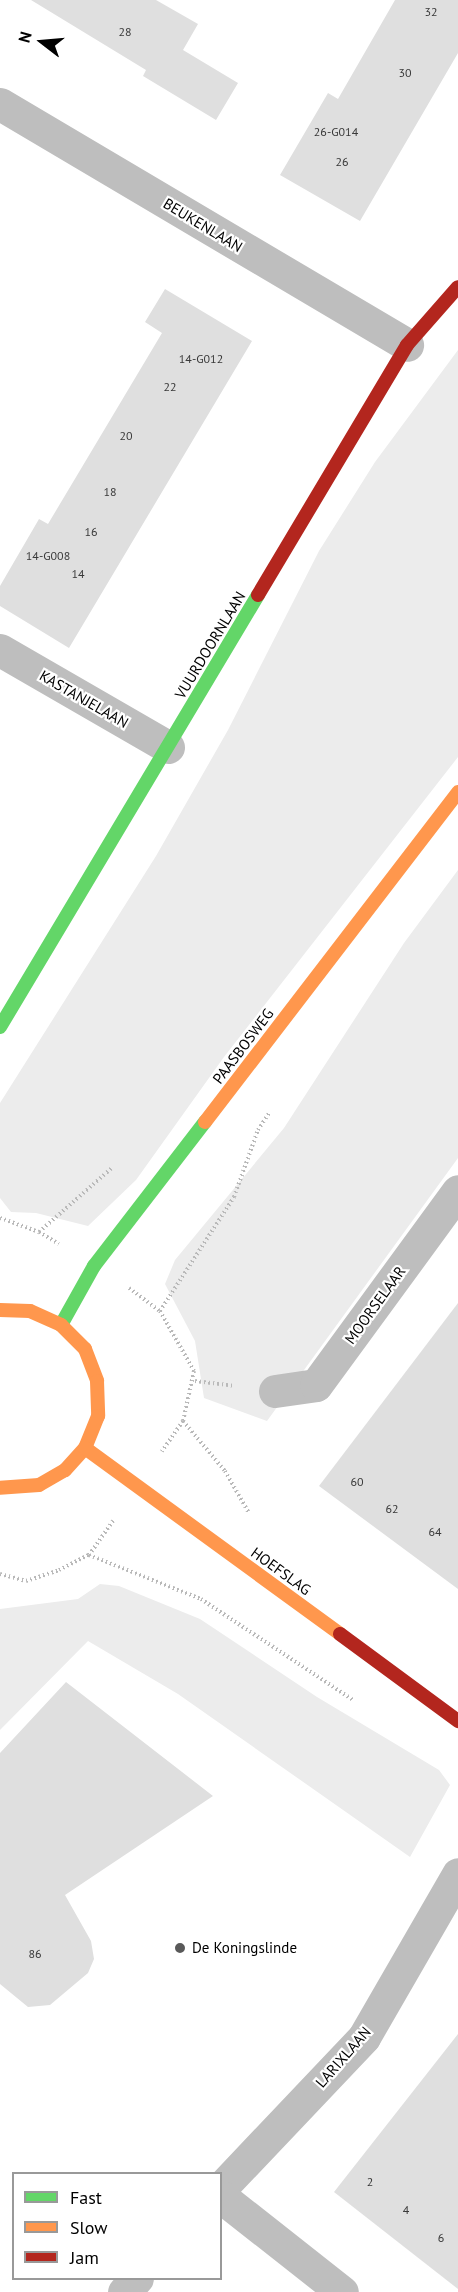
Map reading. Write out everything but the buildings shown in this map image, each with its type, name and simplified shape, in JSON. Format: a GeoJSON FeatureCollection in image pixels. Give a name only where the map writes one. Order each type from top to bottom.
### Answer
{"type":"FeatureCollection","features":[{"type":"Feature","properties":{"kind":"street","name":"BEUKENLAAN"},"geometry":{"type":"LineString","coordinates":[[0,104],[406,345]]}},
{"type":"Feature","properties":{"kind":"street","name":"VUURDOORNLAAN"},"geometry":{"type":"LineString","coordinates":[[0,1027],[406,345],[458,287]]}},
{"type":"Feature","properties":{"kind":"street","name":"KASTANJELAAN"},"geometry":{"type":"LineString","coordinates":[[0,650],[168,747]]}},
{"type":"Feature","properties":{"kind":"street","name":"PAASBOSWEG"},"geometry":{"type":"LineString","coordinates":[[61,1325],[94,1266],[458,792]]}},
{"type":"Feature","properties":{"kind":"street","name":"MOORSELAAR"},"geometry":{"type":"LineString","coordinates":[[274,1391],[316,1385],[458,1191]]}},
{"type":"Feature","properties":{"kind":"street"},"geometry":{"type":"LineString","coordinates":[[0,1310],[30,1311],[61,1325],[85,1349],[98,1381],[98,1416],[85,1448],[65,1470],[39,1485],[0,1488]]}},
{"type":"Feature","properties":{"kind":"street","name":"HOEFSLAG"},"geometry":{"type":"LineString","coordinates":[[85,1448],[458,1721]]}},
{"type":"Feature","properties":{"kind":"street","name":"LARIXLAAN"},"geometry":{"type":"LineString","coordinates":[[222,2187],[364,2037],[458,1874]]}},
{"type":"Feature","properties":{"kind":"street"},"geometry":{"type":"LineString","coordinates":[[222,2198],[342,2292]]}},
{"type":"Feature","properties":{"kind":"street"},"geometry":{"type":"LineString","coordinates":[[124,2292],[135,2280]]}},
{"type":"Feature","properties":{"kind":"path"},"geometry":{"type":"LineString","coordinates":[[160,1311],[234,1197],[258,1130],[271,1111]]}},
{"type":"Feature","properties":{"kind":"path"},"geometry":{"type":"LineString","coordinates":[[0,1218],[39,1232]]}},
{"type":"Feature","properties":{"kind":"path"},"geometry":{"type":"LineString","coordinates":[[89,1556],[201,1599],[358,1702]]}},
{"type":"Feature","properties":{"kind":"shaded area"},"geometry":{"type":"Polygon","coordinates":[[[458,350],[458,757],[224,1057],[136,1180],[88,1226],[36,1213],[11,1212],[0,1198],[0,1103],[156,856],[228,730],[319,551],[375,462],[458,350]]]}},
{"type":"Feature","properties":{"kind":"shaded area"},"geometry":{"type":"Polygon","coordinates":[[[458,870],[458,1158],[267,1421],[204,1398],[195,1341],[165,1284],[175,1260],[284,1128],[404,943],[458,870]]]}},
{"type":"Feature","properties":{"kind":"shaded area"},"geometry":{"type":"Polygon","coordinates":[[[100,1584],[119,1586],[200,1619],[317,1697],[439,1770],[450,1785],[410,1857],[178,1694],[88,1641],[0,1730],[0,1609],[78,1599],[100,1584]]]}},
{"type":"Feature","properties":{"kind":"traffic: fast"},"geometry":{"type":"LineString","coordinates":[[0,1027],[258,595]]}},
{"type":"Feature","properties":{"kind":"traffic: fast"},"geometry":{"type":"LineString","coordinates":[[61,1325],[94,1266],[205,1122]]}},
{"type":"Feature","properties":{"kind":"traffic: slow"},"geometry":{"type":"LineString","coordinates":[[205,1122],[458,792]]}},
{"type":"Feature","properties":{"kind":"traffic: slow"},"geometry":{"type":"LineString","coordinates":[[0,1310],[30,1311],[61,1325],[85,1349],[97,1381],[98,1416],[85,1448],[65,1470],[39,1485],[0,1488]]}},
{"type":"Feature","properties":{"kind":"traffic: slow"},"geometry":{"type":"LineString","coordinates":[[85,1448],[340,1634]]}},
{"type":"Feature","properties":{"kind":"traffic: jam"},"geometry":{"type":"LineString","coordinates":[[258,595],[407,345],[458,287]]}},
{"type":"Feature","properties":{"kind":"traffic: jam"},"geometry":{"type":"LineString","coordinates":[[340,1634],[458,1721]]}},
{"type":"Feature","properties":{"kind":"place","name":"De Koningslinde"},"geometry":{"type":"Point","coordinates":[180,1948]}}]}
